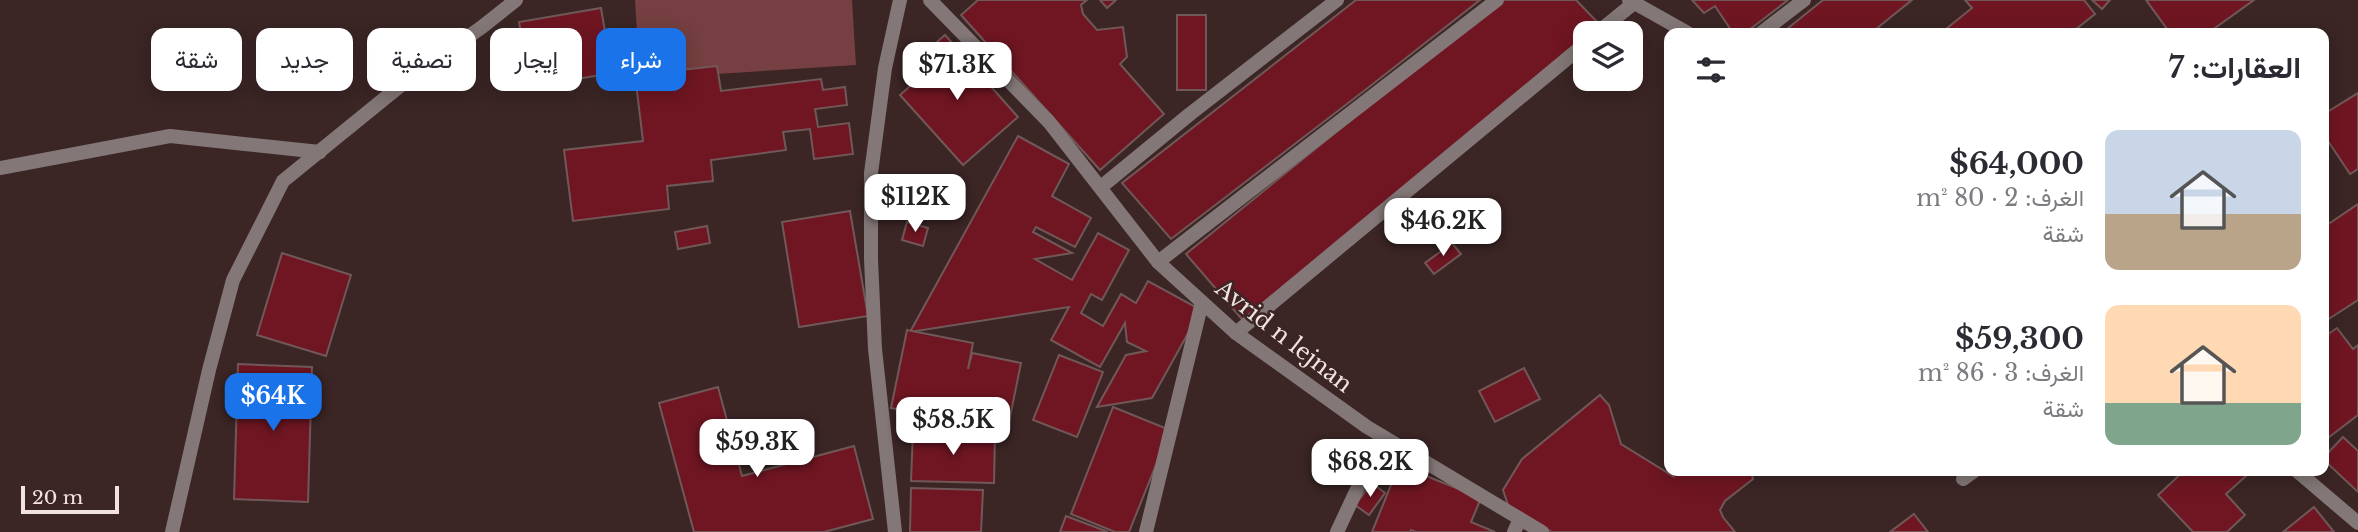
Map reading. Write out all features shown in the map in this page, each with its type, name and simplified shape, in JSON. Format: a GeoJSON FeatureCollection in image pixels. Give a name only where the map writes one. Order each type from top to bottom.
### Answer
{"type":"FeatureCollection","features":[{"type":"Feature","properties":{"kind":"street"},"geometry":{"type":"LineString","coordinates":[[172,532],[209,370],[233,280],[283,181],[411,77],[516,0]]}},
{"type":"Feature","properties":{"kind":"street"},"geometry":{"type":"LineString","coordinates":[[895,532],[876,349],[871,259],[871,173],[885,68],[900,0]]}},
{"type":"Feature","properties":{"kind":"street","name":"Avrid n lejnan"},"geometry":{"type":"LineString","coordinates":[[930,0],[1049,122],[1158,262],[1236,333],[1382,436],[1517,525],[1542,532]]}},
{"type":"Feature","properties":{"kind":"street"},"geometry":{"type":"LineString","coordinates":[[1101,187],[1337,0]]}},
{"type":"Feature","properties":{"kind":"street"},"geometry":{"type":"LineString","coordinates":[[1158,262],[1497,0]]}},
{"type":"Feature","properties":{"kind":"street"},"geometry":{"type":"LineString","coordinates":[[1767,28],[1804,0]]}},
{"type":"Feature","properties":{"kind":"street"},"geometry":{"type":"LineString","coordinates":[[1613,21],[1638,2],[1680,28]]}},
{"type":"Feature","properties":{"kind":"street"},"geometry":{"type":"LineString","coordinates":[[1236,333],[1573,54]]}},
{"type":"Feature","properties":{"kind":"street"},"geometry":{"type":"LineString","coordinates":[[0,168],[170,136],[320,152]]}},
{"type":"Feature","properties":{"kind":"street"},"geometry":{"type":"LineString","coordinates":[[1146,532],[1202,302]]}},
{"type":"Feature","properties":{"kind":"street"},"geometry":{"type":"LineString","coordinates":[[1337,532],[1382,436]]}},
{"type":"Feature","properties":{"kind":"street"},"geometry":{"type":"LineString","coordinates":[[2303,476],[2358,523]]}},
{"type":"Feature","properties":{"kind":"shaded area"},"geometry":{"type":"Polygon","coordinates":[[[635,0],[852,0],[856,65],[686,76],[686,28],[637,28],[635,0]]]}},
{"type":"Feature","properties":{"kind":"building"},"geometry":{"type":"Polygon","coordinates":[[[978,0],[1087,0],[1081,5],[1083,14],[1097,30],[1123,27],[1127,57],[1120,64],[1164,114],[1100,170],[961,15],[978,0]]]}},
{"type":"Feature","properties":{"kind":"building"},"geometry":{"type":"Polygon","coordinates":[[[1100,0],[1116,0],[1107,8],[1100,0]]]}},
{"type":"Feature","properties":{"kind":"building"},"geometry":{"type":"Polygon","coordinates":[[[1356,0],[1480,0],[1171,239],[1122,183],[1356,0]]]}},
{"type":"Feature","properties":{"kind":"building"},"geometry":{"type":"Polygon","coordinates":[[[1499,0],[1576,0],[1596,21],[1573,21],[1573,54],[1247,325],[1186,254],[1499,0]]]}},
{"type":"Feature","properties":{"kind":"building"},"geometry":{"type":"Polygon","coordinates":[[[1692,0],[1788,0],[1752,28],[1730,28],[1715,6],[1704,13],[1692,0]]]}},
{"type":"Feature","properties":{"kind":"building"},"geometry":{"type":"Polygon","coordinates":[[[1823,0],[1912,0],[1877,28],[1788,28],[1823,0]]]}},
{"type":"Feature","properties":{"kind":"building"},"geometry":{"type":"Polygon","coordinates":[[[1965,0],[2084,0],[2095,14],[2077,28],[1947,28],[1972,8],[1965,0]]]}},
{"type":"Feature","properties":{"kind":"building"},"geometry":{"type":"Polygon","coordinates":[[[2092,0],[2110,0],[2102,9],[2092,0]]]}},
{"type":"Feature","properties":{"kind":"building"},"geometry":{"type":"Polygon","coordinates":[[[2146,0],[2254,0],[2215,28],[2166,28],[2146,0]]]}},
{"type":"Feature","properties":{"kind":"building"},"geometry":{"type":"Polygon","coordinates":[[[601,8],[604,28],[596,28],[596,76],[582,78],[582,28],[520,28],[519,22],[601,8]]]}},
{"type":"Feature","properties":{"kind":"building"},"geometry":{"type":"Polygon","coordinates":[[[1177,15],[1206,15],[1206,90],[1177,90],[1177,15]]]}},
{"type":"Feature","properties":{"kind":"building"},"geometry":{"type":"Polygon","coordinates":[[[945,35],[1018,117],[963,165],[900,95],[925,73],[915,61],[945,35]]]}},
{"type":"Feature","properties":{"kind":"building"},"geometry":{"type":"Polygon","coordinates":[[[717,66],[721,91],[821,79],[823,90],[845,87],[847,105],[815,109],[818,127],[849,123],[853,154],[814,159],[810,129],[783,132],[786,150],[711,160],[713,181],[667,186],[669,209],[573,221],[564,150],[643,141],[637,91],[686,91],[686,69],[717,66]]]}},
{"type":"Feature","properties":{"kind":"building"},"geometry":{"type":"Polygon","coordinates":[[[2358,93],[2358,169],[2350,174],[2329,142],[2329,111],[2358,93]]]}},
{"type":"Feature","properties":{"kind":"building"},"geometry":{"type":"Polygon","coordinates":[[[1018,136],[1069,164],[1052,196],[1091,218],[1075,247],[1036,227],[1033,232],[1072,253],[1035,259],[1072,280],[1098,233],[1129,250],[1102,300],[1091,294],[1081,313],[1103,326],[1121,294],[1136,303],[1148,281],[1201,310],[1152,398],[1097,407],[1126,355],[1146,351],[1127,342],[1125,323],[1100,367],[1051,340],[1069,307],[910,332],[1018,136]]]}},
{"type":"Feature","properties":{"kind":"building"},"geometry":{"type":"Polygon","coordinates":[[[2358,204],[2358,300],[2329,319],[2329,224],[2358,204]]]}},
{"type":"Feature","properties":{"kind":"building"},"geometry":{"type":"Polygon","coordinates":[[[850,211],[868,316],[799,327],[782,222],[850,211]]]}},
{"type":"Feature","properties":{"kind":"building"},"geometry":{"type":"Polygon","coordinates":[[[907,222],[928,228],[923,246],[902,240],[907,222]]]}},
{"type":"Feature","properties":{"kind":"building"},"geometry":{"type":"Polygon","coordinates":[[[707,226],[710,243],[678,249],[675,232],[707,226]]]}},
{"type":"Feature","properties":{"kind":"building"},"geometry":{"type":"Polygon","coordinates":[[[1452,243],[1461,254],[1434,274],[1425,263],[1452,243]]]}},
{"type":"Feature","properties":{"kind":"building"},"geometry":{"type":"Polygon","coordinates":[[[282,253],[351,275],[326,356],[257,335],[282,253]]]}},
{"type":"Feature","properties":{"kind":"building"},"geometry":{"type":"Polygon","coordinates":[[[2337,328],[2353,349],[2358,345],[2358,415],[2329,437],[2329,334],[2337,328]]]}},
{"type":"Feature","properties":{"kind":"building"},"geometry":{"type":"Polygon","coordinates":[[[907,330],[973,343],[968,369],[972,353],[1021,363],[1007,432],[891,408],[907,330]]]}},
{"type":"Feature","properties":{"kind":"building"},"geometry":{"type":"Polygon","coordinates":[[[1059,355],[1103,372],[1077,437],[1033,420],[1059,355]]]}},
{"type":"Feature","properties":{"kind":"building"},"geometry":{"type":"Polygon","coordinates":[[[238,364],[312,367],[308,502],[234,499],[238,364]]]}},
{"type":"Feature","properties":{"kind":"building"},"geometry":{"type":"Polygon","coordinates":[[[1524,368],[1540,399],[1495,422],[1479,391],[1524,368]]]}},
{"type":"Feature","properties":{"kind":"building"},"geometry":{"type":"Polygon","coordinates":[[[718,387],[742,476],[854,446],[873,519],[824,532],[694,532],[659,403],[718,387]]]}},
{"type":"Feature","properties":{"kind":"building"},"geometry":{"type":"Polygon","coordinates":[[[1600,395],[1609,405],[1621,444],[1664,470],[1664,476],[1752,476],[1753,479],[1725,501],[1720,510],[1735,532],[1552,532],[1508,505],[1503,490],[1522,459],[1600,395]]]}},
{"type":"Feature","properties":{"kind":"building"},"geometry":{"type":"Polygon","coordinates":[[[1113,407],[1170,430],[1129,532],[1115,532],[1071,514],[1113,407]]]}},
{"type":"Feature","properties":{"kind":"building"},"geometry":{"type":"Polygon","coordinates":[[[913,431],[995,433],[994,483],[911,481],[913,431]]]}},
{"type":"Feature","properties":{"kind":"building"},"geometry":{"type":"Polygon","coordinates":[[[2343,437],[2358,451],[2358,492],[2329,465],[2329,452],[2343,437]]]}},
{"type":"Feature","properties":{"kind":"building"},"geometry":{"type":"Polygon","coordinates":[[[1399,465],[1481,498],[1471,522],[1495,532],[1372,532],[1399,465]]]}},
{"type":"Feature","properties":{"kind":"building"},"geometry":{"type":"Polygon","coordinates":[[[2179,476],[2246,476],[2226,494],[2245,515],[2227,532],[2193,532],[2158,495],[2179,476]]]}},
{"type":"Feature","properties":{"kind":"building"},"geometry":{"type":"Polygon","coordinates":[[[1372,483],[1385,493],[1369,515],[1355,505],[1372,483]]]}},
{"type":"Feature","properties":{"kind":"building"},"geometry":{"type":"Polygon","coordinates":[[[911,488],[983,490],[981,532],[910,532],[911,488]]]}},
{"type":"Feature","properties":{"kind":"building"},"geometry":{"type":"Polygon","coordinates":[[[2314,507],[2334,532],[2283,532],[2314,507]]]}},
{"type":"Feature","properties":{"kind":"building"},"geometry":{"type":"Polygon","coordinates":[[[1914,514],[1928,532],[1890,532],[1914,514]]]}},
{"type":"Feature","properties":{"kind":"building"},"geometry":{"type":"Polygon","coordinates":[[[1066,516],[1108,532],[1060,532],[1066,516]]]}}]}
